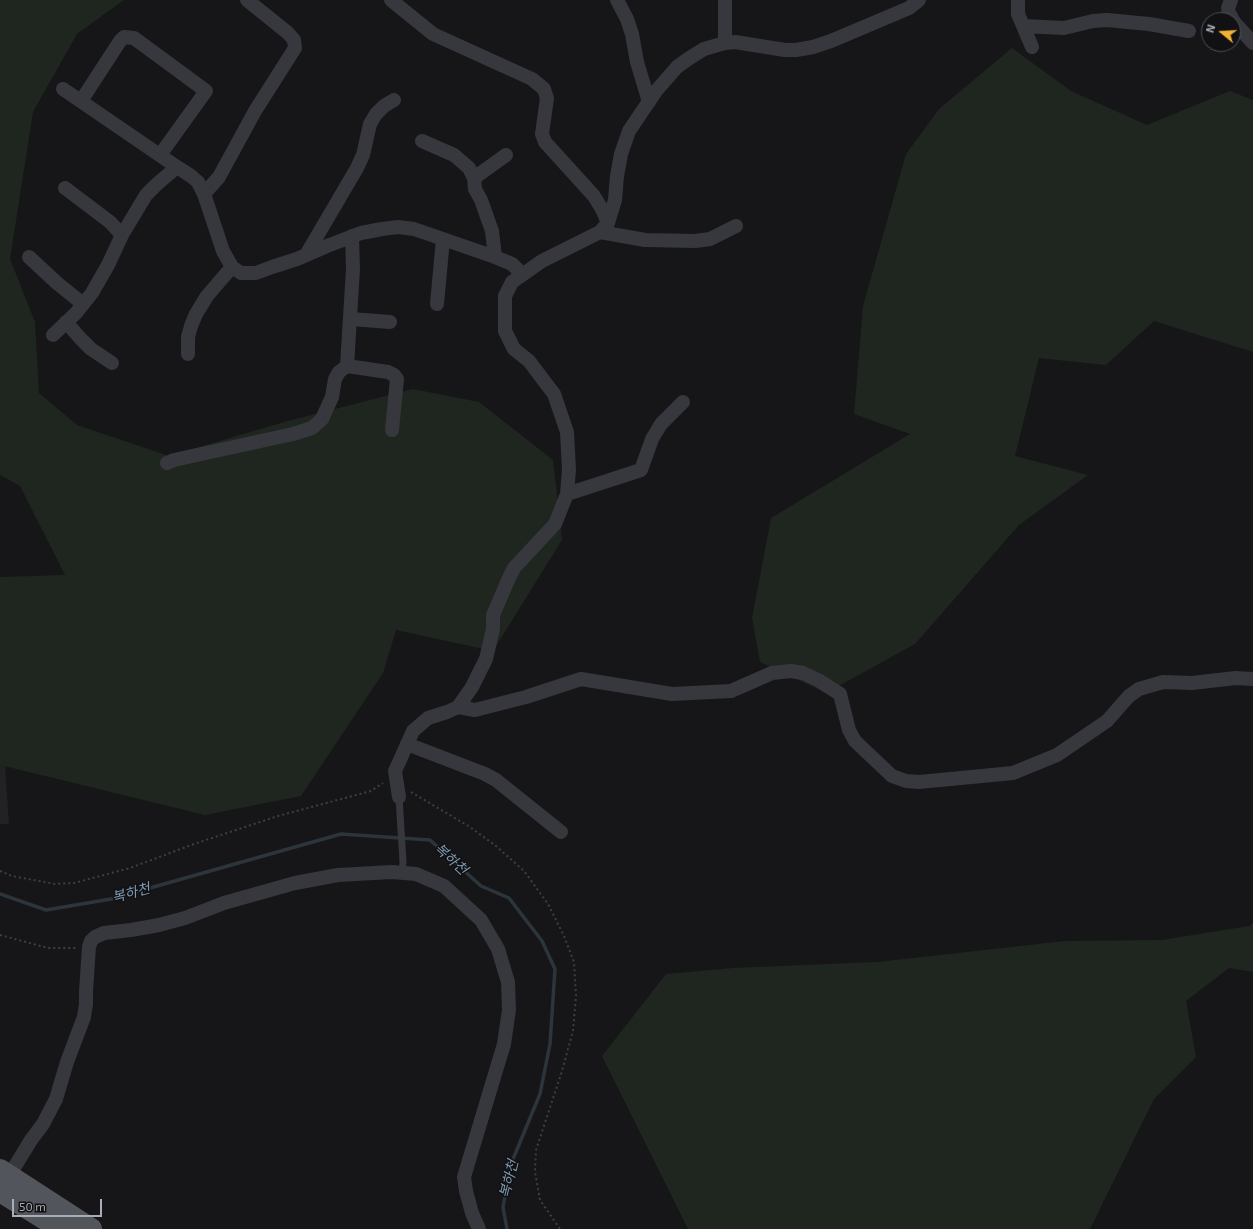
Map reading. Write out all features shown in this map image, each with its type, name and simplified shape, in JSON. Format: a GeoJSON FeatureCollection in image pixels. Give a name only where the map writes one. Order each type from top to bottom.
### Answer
{"type":"FeatureCollection","features":[{"type":"Feature","properties":{"kind":"main road"},"geometry":{"type":"LineString","coordinates":[[3,1179],[61,1229]]}},
{"type":"Feature","properties":{"kind":"main road"},"geometry":{"type":"LineString","coordinates":[[3,1179],[91,1229]]}},
{"type":"Feature","properties":{"kind":"street"},"geometry":{"type":"LineString","coordinates":[[204,194],[219,177],[255,111],[295,48],[294,40],[288,32],[247,0]]}},
{"type":"Feature","properties":{"kind":"street"},"geometry":{"type":"LineString","coordinates":[[391,0],[433,34],[532,79],[544,89],[547,98],[542,134],[545,142],[594,196],[603,211],[604,228]]}},
{"type":"Feature","properties":{"kind":"street"},"geometry":{"type":"LineString","coordinates":[[617,0],[627,18],[632,34],[637,62],[649,102]]}},
{"type":"Feature","properties":{"kind":"street"},"geometry":{"type":"LineString","coordinates":[[725,0],[725,43]]}},
{"type":"Feature","properties":{"kind":"street"},"geometry":{"type":"LineString","coordinates":[[398,793],[396,771],[413,731],[428,718],[458,707],[472,688],[486,659],[493,629],[493,615],[514,568],[555,524],[567,494],[569,470],[567,432],[554,394],[529,361],[514,349],[505,331],[505,296],[512,282],[542,261],[604,228],[615,200],[621,154],[629,131],[656,91],[677,67],[704,49],[725,43],[735,42],[785,50],[813,47],[909,8],[918,0]]}},
{"type":"Feature","properties":{"kind":"street"},"geometry":{"type":"LineString","coordinates":[[1018,0],[1018,14],[1032,47]]}},
{"type":"Feature","properties":{"kind":"street"},"geometry":{"type":"LineString","coordinates":[[1229,12],[1228,8],[1231,0]]}},
{"type":"Feature","properties":{"kind":"street"},"geometry":{"type":"LineString","coordinates":[[1023,26],[1064,28],[1093,21],[1107,20],[1150,24],[1189,31]]}},
{"type":"Feature","properties":{"kind":"street"},"geometry":{"type":"LineString","coordinates":[[1241,29],[1253,43]]}},
{"type":"Feature","properties":{"kind":"street"},"geometry":{"type":"LineString","coordinates":[[81,101],[120,41],[124,37],[134,38],[206,91],[160,155]]}},
{"type":"Feature","properties":{"kind":"street"},"geometry":{"type":"LineString","coordinates":[[63,89],[198,182],[204,194],[223,251],[232,267],[241,273],[256,272],[306,255],[352,236],[398,227],[414,229],[494,257],[512,264],[522,274]]}},
{"type":"Feature","properties":{"kind":"street"},"geometry":{"type":"LineString","coordinates":[[306,255],[358,168],[363,155],[370,124],[376,114],[384,106],[394,100]]}},
{"type":"Feature","properties":{"kind":"street"},"geometry":{"type":"LineString","coordinates":[[422,142],[454,155],[470,168],[474,178],[475,189],[481,200],[492,231],[494,257]]}},
{"type":"Feature","properties":{"kind":"street"},"geometry":{"type":"LineString","coordinates":[[474,178],[506,155]]}},
{"type":"Feature","properties":{"kind":"street"},"geometry":{"type":"LineString","coordinates":[[53,335],[92,293],[108,266],[122,235],[146,195],[177,167]]}},
{"type":"Feature","properties":{"kind":"street"},"geometry":{"type":"LineString","coordinates":[[65,188],[110,222],[122,235]]}},
{"type":"Feature","properties":{"kind":"street"},"geometry":{"type":"LineString","coordinates":[[604,228],[645,240],[695,241],[710,239],[736,226]]}},
{"type":"Feature","properties":{"kind":"street"},"geometry":{"type":"LineString","coordinates":[[347,366],[353,269],[352,236]]}},
{"type":"Feature","properties":{"kind":"street"},"geometry":{"type":"LineString","coordinates":[[437,304],[443,239]]}},
{"type":"Feature","properties":{"kind":"street"},"geometry":{"type":"LineString","coordinates":[[30,257],[57,283],[83,304]]}},
{"type":"Feature","properties":{"kind":"street"},"geometry":{"type":"LineString","coordinates":[[188,354],[188,337],[196,314],[207,296],[232,267]]}},
{"type":"Feature","properties":{"kind":"street"},"geometry":{"type":"LineString","coordinates":[[351,319],[390,322]]}},
{"type":"Feature","properties":{"kind":"street"},"geometry":{"type":"LineString","coordinates":[[66,322],[91,349],[112,363]]}},
{"type":"Feature","properties":{"kind":"street"},"geometry":{"type":"LineString","coordinates":[[167,462],[293,434],[312,428],[322,419],[332,397],[335,379],[339,372],[347,366],[388,372],[394,375],[397,379],[392,430]]}},
{"type":"Feature","properties":{"kind":"street"},"geometry":{"type":"LineString","coordinates":[[567,494],[641,470],[652,439],[661,424],[683,402]]}},
{"type":"Feature","properties":{"kind":"street"},"geometry":{"type":"LineString","coordinates":[[458,707],[475,710],[526,697],[581,679],[672,694],[731,691],[772,673],[797,672],[803,673],[818,680],[840,694],[849,730],[855,741],[892,776],[906,781],[920,782],[1013,773],[1057,755],[1107,721],[1129,696],[1139,689],[1163,682],[1192,683],[1236,678],[1253,679]]}},
{"type":"Feature","properties":{"kind":"street"},"geometry":{"type":"LineString","coordinates":[[407,744],[485,774],[496,780],[561,832]]}},
{"type":"Feature","properties":{"kind":"street"},"geometry":{"type":"LineString","coordinates":[[3,1179],[43,1124],[56,1099],[67,1062],[84,1017],[89,947],[91,941],[95,937],[104,933],[159,925],[185,918],[224,903],[295,883],[338,875],[392,872],[402,867],[444,886],[481,920],[498,949],[508,982],[509,1010],[504,1044],[464,1177],[472,1213],[479,1229]]}},
{"type":"Feature","properties":{"kind":"lane"},"geometry":{"type":"LineString","coordinates":[[398,793],[402,867]]}},
{"type":"Feature","properties":{"kind":"path"},"geometry":{"type":"LineString","coordinates":[[0,871],[12,876],[55,884],[74,882],[105,875],[130,868],[194,844],[278,816],[372,791],[396,771]]}},
{"type":"Feature","properties":{"kind":"path"},"geometry":{"type":"LineString","coordinates":[[398,793],[411,792],[470,827],[496,846],[524,872],[548,904],[567,942],[574,962],[576,996],[573,1031],[536,1150],[535,1172],[540,1200],[560,1229]]}},
{"type":"Feature","properties":{"kind":"path"},"geometry":{"type":"LineString","coordinates":[[0,935],[48,948],[89,947]]}},
{"type":"Feature","properties":{"kind":"shaded area"},"geometry":{"type":"Polygon","coordinates":[[[0,0],[124,0],[77,34],[33,112],[10,259],[35,322],[39,393],[77,425],[169,456],[284,422],[413,389],[479,402],[553,460],[562,540],[493,651],[396,630],[383,673],[301,796],[205,815],[0,765],[0,577],[65,575],[20,486],[0,475],[0,0]]]}},
{"type":"Feature","properties":{"kind":"shaded area"},"geometry":{"type":"Polygon","coordinates":[[[1012,48],[1071,91],[1147,125],[1230,91],[1253,100],[1253,352],[1154,321],[1106,365],[1039,358],[1015,456],[1088,475],[1019,525],[915,644],[826,693],[760,662],[752,618],[771,518],[910,434],[854,414],[863,306],[906,154],[939,109],[1012,48]]]}},
{"type":"Feature","properties":{"kind":"shaded area"},"geometry":{"type":"Polygon","coordinates":[[[0,765],[5,766],[9,824],[0,824],[0,765]]]}},
{"type":"Feature","properties":{"kind":"shaded area"},"geometry":{"type":"Polygon","coordinates":[[[1253,923],[1253,972],[1229,968],[1186,1001],[1196,1057],[1154,1099],[1090,1229],[688,1229],[602,1056],[666,974],[733,968],[877,962],[1065,941],[1162,940],[1249,926],[1253,923]]]}},
{"type":"Feature","properties":{"kind":"waterway","name":"복하천"},"geometry":{"type":"LineString","coordinates":[[0,894],[46,910],[111,899],[341,834],[430,840],[481,886],[509,898],[542,941],[555,969],[550,1044],[540,1094],[511,1164],[503,1207],[507,1229]]}}]}
